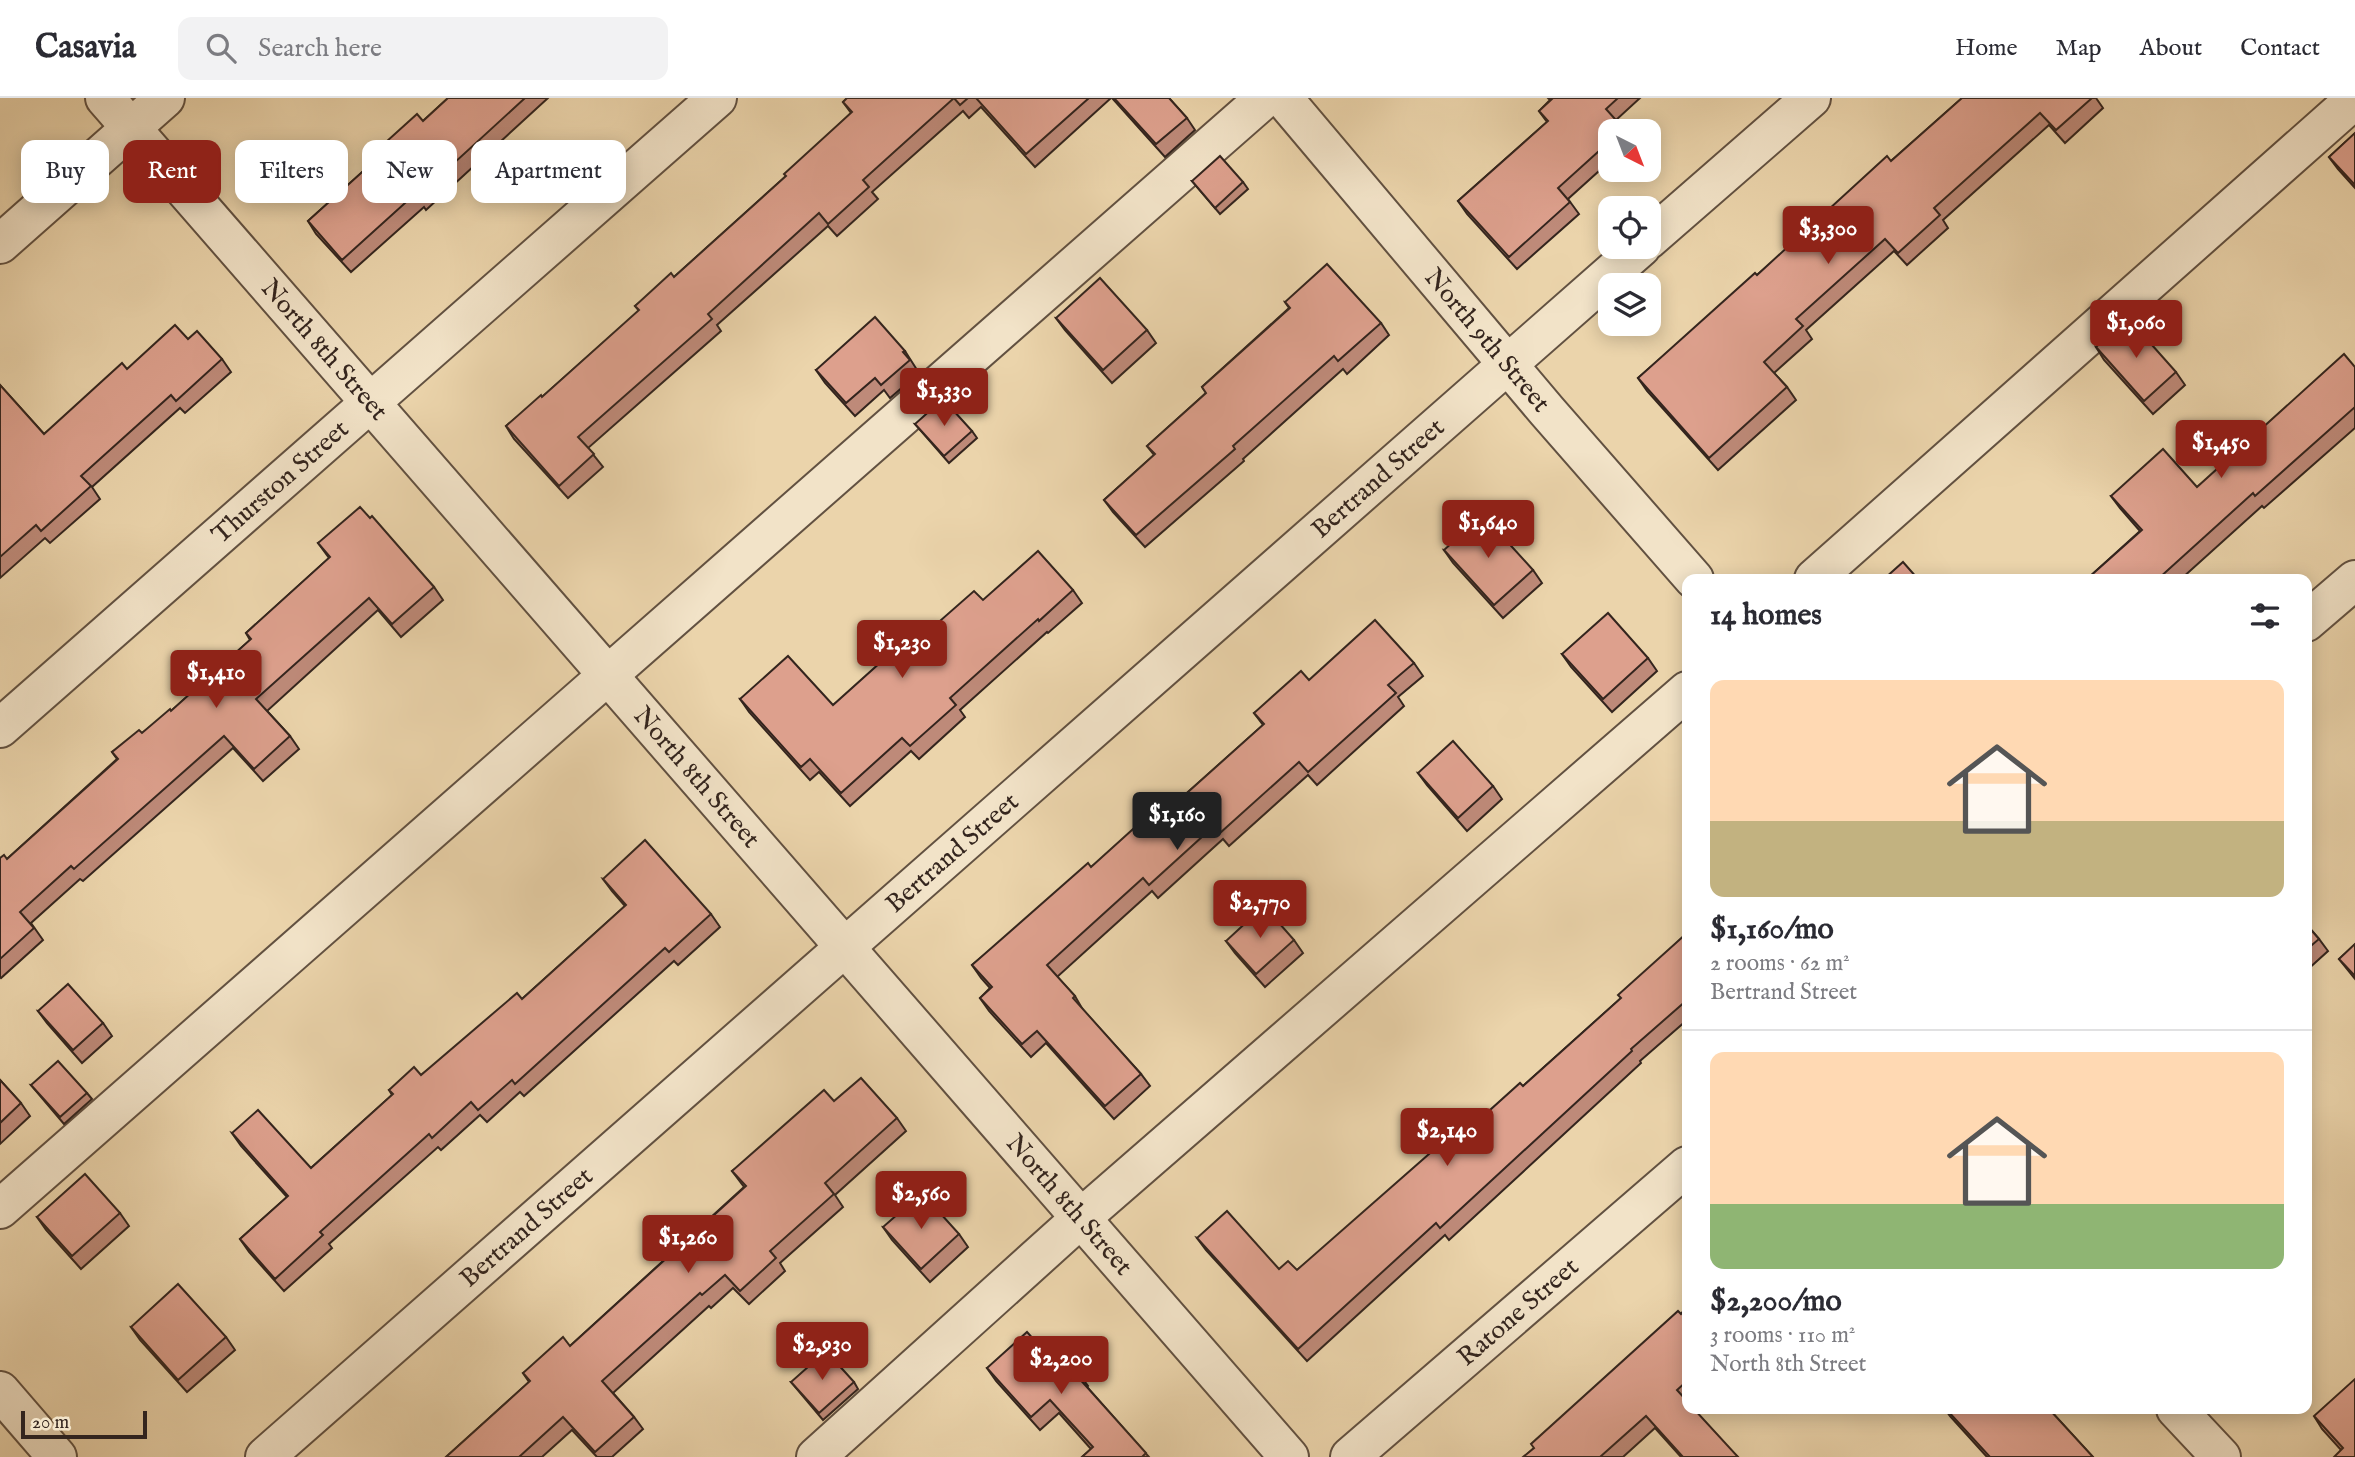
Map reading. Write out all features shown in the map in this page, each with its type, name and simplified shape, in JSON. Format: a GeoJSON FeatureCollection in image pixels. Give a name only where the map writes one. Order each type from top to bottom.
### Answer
{"type":"FeatureCollection","features":[{"type":"Feature","properties":{"kind":"street","name":"North 8th Street"},"geometry":{"type":"LineString","coordinates":[[105,98],[1289,1457]]}},
{"type":"Feature","properties":{"kind":"street"},"geometry":{"type":"LineString","coordinates":[[0,244],[165,98]]}},
{"type":"Feature","properties":{"kind":"street","name":"Thurston Street"},"geometry":{"type":"LineString","coordinates":[[0,728],[717,98]]}},
{"type":"Feature","properties":{"kind":"street"},"geometry":{"type":"LineString","coordinates":[[0,1209],[1265,98]]}},
{"type":"Feature","properties":{"kind":"street","name":"North 9th Street"},"geometry":{"type":"LineString","coordinates":[[1283,98],[1546,411],[1690,574]]}},
{"type":"Feature","properties":{"kind":"street"},"geometry":{"type":"LineString","coordinates":[[1661,229],[1811,98]]}},
{"type":"Feature","properties":{"kind":"street"},"geometry":{"type":"LineString","coordinates":[[1820,574],[2355,99]]}},
{"type":"Feature","properties":{"kind":"street","name":"Bertrand Street"},"geometry":{"type":"LineString","coordinates":[[265,1457],[1627,259]]}},
{"type":"Feature","properties":{"kind":"street"},"geometry":{"type":"LineString","coordinates":[[2312,617],[2355,580]]}},
{"type":"Feature","properties":{"kind":"street"},"geometry":{"type":"LineString","coordinates":[[816,1457],[1081,1218],[1682,695]]}},
{"type":"Feature","properties":{"kind":"street","name":"Ratone Street"},"geometry":{"type":"LineString","coordinates":[[1350,1457],[1682,1170]]}},
{"type":"Feature","properties":{"kind":"street"},"geometry":{"type":"LineString","coordinates":[[0,1391],[57,1457]]}},
{"type":"Feature","properties":{"kind":"street"},"geometry":{"type":"LineString","coordinates":[[2181,1414],[2221,1457]]}},
{"type":"Feature","properties":{"kind":"building"},"geometry":{"type":"Polygon","coordinates":[[[448,98],[525,98],[479,140],[471,140],[471,148],[457,160],[457,140],[388,140],[417,114],[423,121],[448,98]]]}},
{"type":"Feature","properties":{"kind":"building"},"geometry":{"type":"Polygon","coordinates":[[[847,98],[954,98],[863,180],[869,187],[828,224],[819,213],[708,314],[712,319],[578,437],[594,454],[559,486],[506,426],[639,310],[635,306],[671,273],[674,277],[786,176],[784,174],[852,112],[843,102],[847,98]]]}},
{"type":"Feature","properties":{"kind":"building"},"geometry":{"type":"Polygon","coordinates":[[[954,98],[968,98],[960,105],[954,98]]]}},
{"type":"Feature","properties":{"kind":"building"},"geometry":{"type":"Polygon","coordinates":[[[976,98],[1089,98],[1026,154],[976,98]]]}},
{"type":"Feature","properties":{"kind":"building"},"geometry":{"type":"Polygon","coordinates":[[[1114,98],[1169,98],[1187,118],[1156,144],[1114,98]]]}},
{"type":"Feature","properties":{"kind":"building"},"geometry":{"type":"Polygon","coordinates":[[[1618,98],[1606,109],[1615,119],[1598,119],[1598,152],[1558,188],[1570,202],[1509,257],[1458,201],[1548,121],[1539,111],[1552,99],[1618,98]]]}},
{"type":"Feature","properties":{"kind":"building"},"geometry":{"type":"Polygon","coordinates":[[[1962,98],[2092,98],[2056,130],[2040,113],[1934,208],[1940,215],[1898,253],[1885,239],[1796,319],[1803,326],[1764,362],[1787,387],[1709,458],[1638,378],[1755,273],[1757,275],[1887,156],[1891,161],[1962,98]]]}},
{"type":"Feature","properties":{"kind":"building"},"geometry":{"type":"Polygon","coordinates":[[[2355,133],[2355,185],[2329,157],[2355,133]]]}},
{"type":"Feature","properties":{"kind":"building"},"geometry":{"type":"Polygon","coordinates":[[[1220,156],[1243,182],[1215,208],[1192,181],[1220,156]]]}},
{"type":"Feature","properties":{"kind":"building"},"geometry":{"type":"Polygon","coordinates":[[[362,172],[362,203],[405,203],[342,260],[308,221],[328,203],[348,203],[348,185],[362,172]]]}},
{"type":"Feature","properties":{"kind":"building"},"geometry":{"type":"Polygon","coordinates":[[[1327,264],[1381,323],[1338,361],[1334,356],[1233,446],[1235,449],[1136,535],[1104,500],[1155,454],[1147,446],[1206,393],[1202,387],[1290,308],[1285,302],[1327,264]]]}},
{"type":"Feature","properties":{"kind":"building"},"geometry":{"type":"Polygon","coordinates":[[[1100,278],[1147,330],[1103,370],[1056,318],[1100,278]]]}},
{"type":"Feature","properties":{"kind":"building"},"geometry":{"type":"Polygon","coordinates":[[[875,317],[910,360],[881,385],[875,378],[846,403],[816,370],[875,317]]]}},
{"type":"Feature","properties":{"kind":"building"},"geometry":{"type":"Polygon","coordinates":[[[2128,318],[2176,372],[2144,401],[2096,347],[2128,318]]]}},
{"type":"Feature","properties":{"kind":"building"},"geometry":{"type":"Polygon","coordinates":[[[175,325],[188,339],[197,331],[222,359],[176,401],[171,395],[81,476],[91,486],[41,531],[36,525],[0,557],[0,385],[44,434],[122,363],[127,369],[175,325]]]}},
{"type":"Feature","properties":{"kind":"building"},"geometry":{"type":"Polygon","coordinates":[[[2344,354],[2355,367],[2355,407],[2255,496],[2253,493],[2164,574],[2093,574],[2142,530],[2111,496],[2163,449],[2197,487],[2344,354]]]}},
{"type":"Feature","properties":{"kind":"building"},"geometry":{"type":"Polygon","coordinates":[[[943,399],[972,431],[944,456],[915,424],[943,399]]]}},
{"type":"Feature","properties":{"kind":"building"},"geometry":{"type":"Polygon","coordinates":[[[360,507],[370,518],[372,516],[434,587],[392,624],[369,598],[256,699],[290,736],[254,769],[224,736],[74,869],[71,866],[20,912],[34,928],[0,959],[0,858],[4,855],[7,859],[118,759],[112,752],[139,730],[142,733],[170,709],[171,711],[251,639],[246,633],[330,557],[318,543],[360,507]]]}},
{"type":"Feature","properties":{"kind":"building"},"geometry":{"type":"Polygon","coordinates":[[[1483,515],[1533,570],[1494,605],[1444,550],[1483,515]]]}},
{"type":"Feature","properties":{"kind":"building"},"geometry":{"type":"Polygon","coordinates":[[[1038,551],[1073,590],[950,698],[956,705],[910,746],[902,738],[841,793],[810,759],[801,767],[740,699],[788,656],[833,705],[901,644],[907,650],[974,591],[983,600],[1038,551]]]}},
{"type":"Feature","properties":{"kind":"building"},"geometry":{"type":"Polygon","coordinates":[[[1903,562],[1914,574],[1890,574],[1903,562]]]}},
{"type":"Feature","properties":{"kind":"building"},"geometry":{"type":"Polygon","coordinates":[[[1608,613],[1648,658],[1603,699],[1562,654],[1608,613]]]}},
{"type":"Feature","properties":{"kind":"building"},"geometry":{"type":"Polygon","coordinates":[[[1375,620],[1414,663],[1388,685],[1396,693],[1308,772],[1299,762],[1220,833],[1214,826],[1149,885],[1143,878],[1047,965],[1141,1074],[1105,1106],[1037,1031],[1022,1044],[980,998],[992,987],[972,965],[1088,863],[1091,867],[1163,802],[1169,809],[1264,724],[1254,713],[1301,671],[1309,680],[1375,620]]]}},
{"type":"Feature","properties":{"kind":"building"},"geometry":{"type":"Polygon","coordinates":[[[1453,741],[1493,786],[1458,818],[1418,773],[1453,741]]]}},
{"type":"Feature","properties":{"kind":"building"},"geometry":{"type":"Polygon","coordinates":[[[645,840],[711,914],[669,952],[665,948],[515,1084],[512,1080],[478,1110],[471,1102],[432,1138],[429,1134],[320,1232],[323,1235],[275,1279],[240,1239],[288,1196],[232,1133],[258,1110],[311,1168],[393,1094],[389,1090],[414,1067],[421,1075],[517,993],[522,999],[626,905],[603,879],[645,840]]]}},
{"type":"Feature","properties":{"kind":"building"},"geometry":{"type":"Polygon","coordinates":[[[1264,906],[1294,940],[1256,974],[1226,941],[1264,906]]]}},
{"type":"Feature","properties":{"kind":"building"},"geometry":{"type":"Polygon","coordinates":[[[2312,931],[2319,939],[2312,945],[2312,931]]]}},
{"type":"Feature","properties":{"kind":"building"},"geometry":{"type":"Polygon","coordinates":[[[1682,937],[1682,1004],[1440,1228],[1436,1223],[1298,1349],[1197,1238],[1227,1211],[1279,1269],[1288,1261],[1297,1270],[1445,1140],[1450,1146],[1520,1083],[1523,1086],[1621,998],[1618,995],[1682,937]]]}},
{"type":"Feature","properties":{"kind":"building"},"geometry":{"type":"Polygon","coordinates":[[[2355,944],[2355,976],[2339,959],[2355,944]]]}},
{"type":"Feature","properties":{"kind":"building"},"geometry":{"type":"Polygon","coordinates":[[[68,984],[103,1023],[73,1050],[38,1011],[68,984]]]}},
{"type":"Feature","properties":{"kind":"building"},"geometry":{"type":"Polygon","coordinates":[[[58,1061],[87,1093],[60,1117],[31,1085],[58,1061]]]}},
{"type":"Feature","properties":{"kind":"building"},"geometry":{"type":"Polygon","coordinates":[[[861,1078],[897,1118],[825,1183],[834,1194],[770,1251],[776,1258],[740,1291],[725,1275],[702,1295],[700,1293],[602,1381],[634,1417],[595,1452],[563,1417],[519,1457],[446,1457],[530,1381],[523,1373],[563,1337],[570,1346],[746,1186],[732,1171],[824,1090],[834,1101],[861,1078]]]}},
{"type":"Feature","properties":{"kind":"building"},"geometry":{"type":"Polygon","coordinates":[[[0,1080],[21,1103],[0,1123],[0,1080]]]}},
{"type":"Feature","properties":{"kind":"building"},"geometry":{"type":"Polygon","coordinates":[[[85,1174],[120,1213],[72,1256],[37,1217],[85,1174]]]}},
{"type":"Feature","properties":{"kind":"building"},"geometry":{"type":"Polygon","coordinates":[[[922,1193],[959,1234],[921,1269],[883,1227],[922,1193]]]}},
{"type":"Feature","properties":{"kind":"building"},"geometry":{"type":"Polygon","coordinates":[[[178,1284],[226,1337],[178,1380],[131,1327],[178,1284]]]}},
{"type":"Feature","properties":{"kind":"building"},"geometry":{"type":"Polygon","coordinates":[[[1678,1311],[1681,1314],[1682,1386],[1677,1390],[1682,1396],[1682,1414],[1699,1414],[1738,1457],[1683,1457],[1646,1416],[1600,1457],[1523,1457],[1534,1448],[1531,1444],[1678,1311]]]}},
{"type":"Feature","properties":{"kind":"building"},"geometry":{"type":"Polygon","coordinates":[[[1027,1332],[1043,1350],[1051,1342],[1079,1374],[1077,1376],[1146,1453],[1142,1457],[1082,1457],[1093,1447],[1050,1400],[1031,1417],[987,1368],[1027,1332]]]}},
{"type":"Feature","properties":{"kind":"building"},"geometry":{"type":"Polygon","coordinates":[[[826,1351],[854,1382],[819,1413],[791,1382],[826,1351]]]}},
{"type":"Feature","properties":{"kind":"building"},"geometry":{"type":"Polygon","coordinates":[[[2355,1379],[2355,1457],[2334,1457],[2343,1448],[2314,1416],[2355,1379]]]}},
{"type":"Feature","properties":{"kind":"building"},"geometry":{"type":"Polygon","coordinates":[[[1951,1414],[2054,1414],[2093,1457],[1990,1457],[1951,1414]]]}}]}
